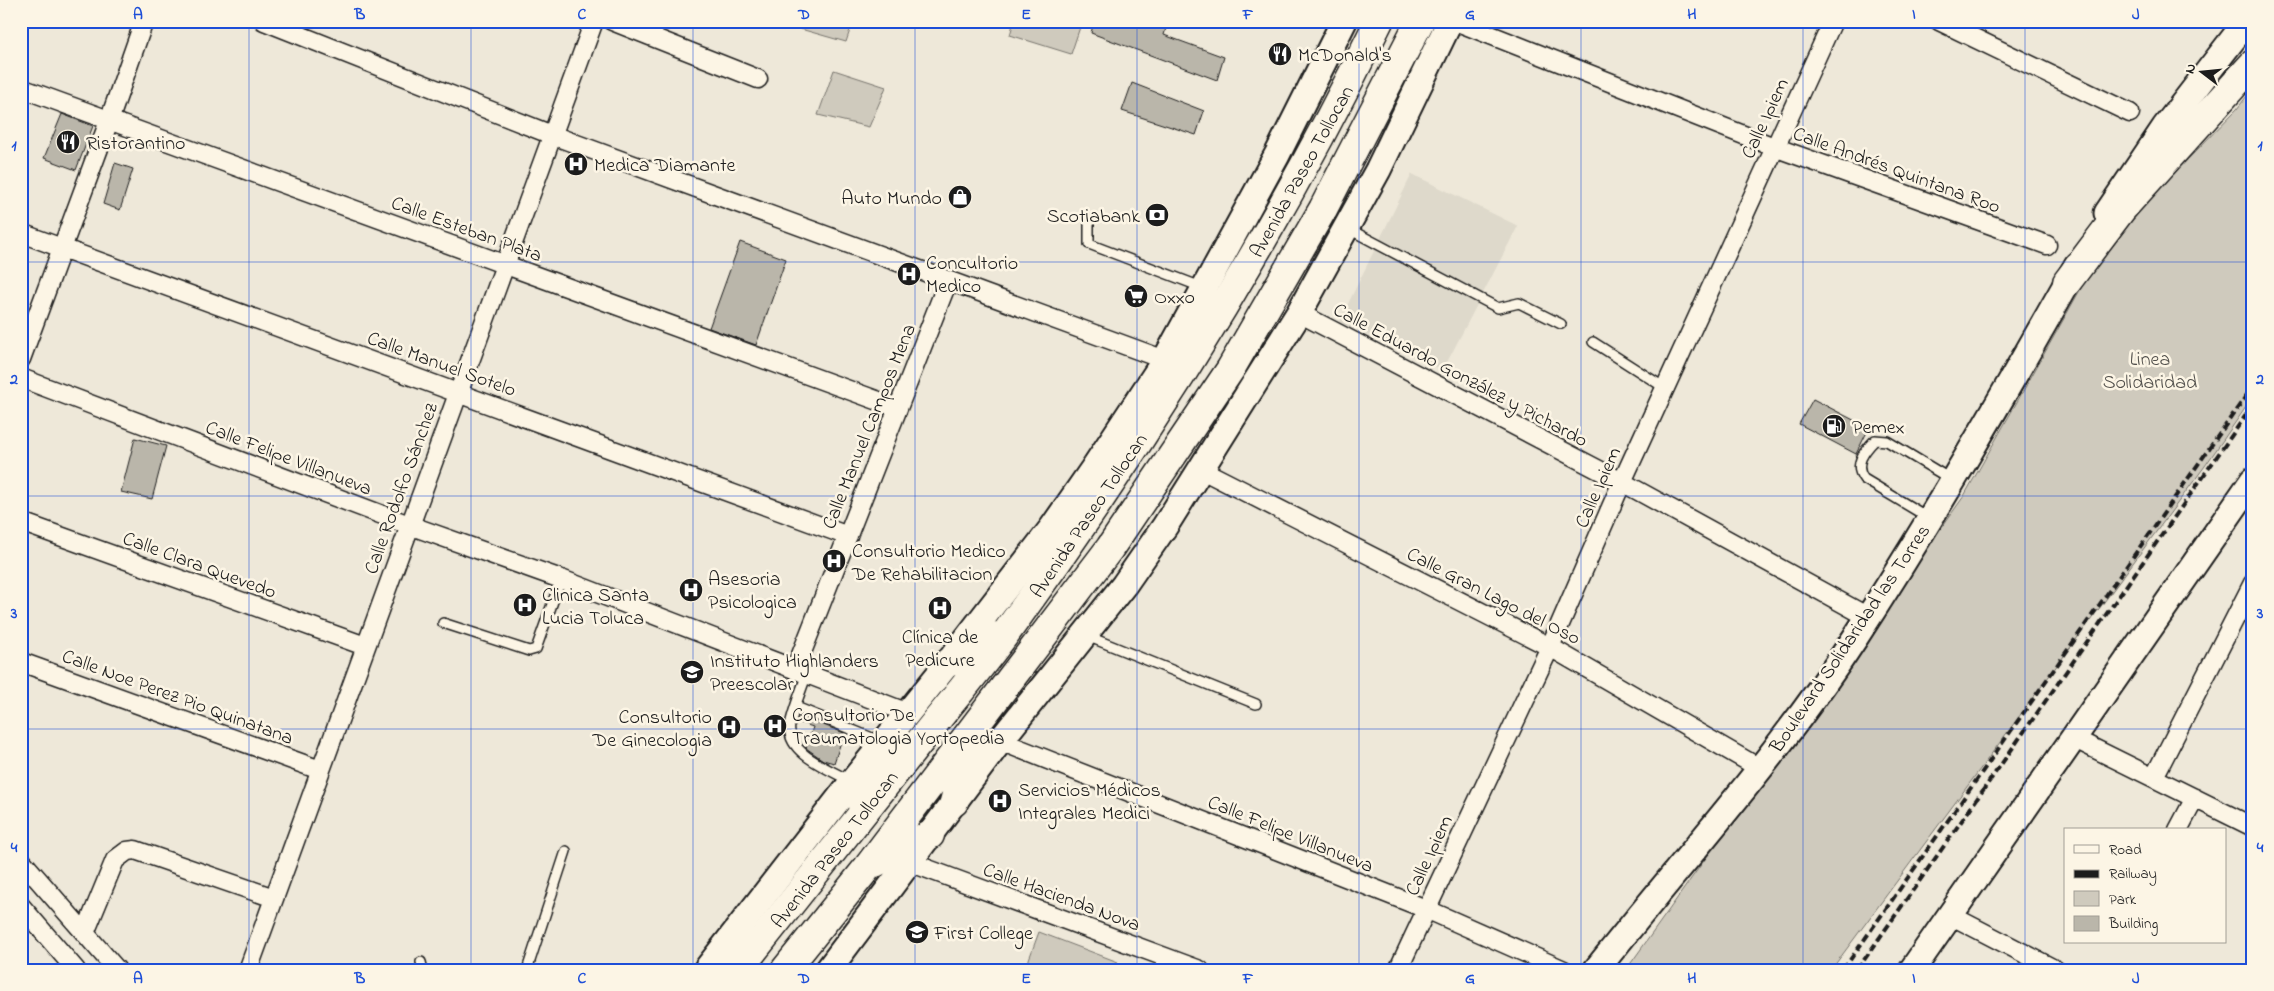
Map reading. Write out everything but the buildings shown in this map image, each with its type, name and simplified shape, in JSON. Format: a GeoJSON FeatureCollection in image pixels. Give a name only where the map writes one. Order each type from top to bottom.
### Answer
{"type":"FeatureCollection","features":[{"type":"Feature","properties":{"kind":"highway","name":"Avenida Paseo Tollocan"},"geometry":{"type":"LineString","coordinates":[[738,970],[1009,629],[1085,522],[1194,358],[1296,182],[1379,21]]}},
{"type":"Feature","properties":{"kind":"highway","name":"Avenida Paseo Tollocan"},"geometry":{"type":"LineString","coordinates":[[785,970],[867,868],[1110,548],[1230,370],[1323,210],[1420,21]]}},
{"type":"Feature","properties":{"kind":"highway","name":"Boulevard Solidaridad las Torres"},"geometry":{"type":"LineString","coordinates":[[2067,282],[2122,209],[2253,64]]}},
{"type":"Feature","properties":{"kind":"highway"},"geometry":{"type":"LineString","coordinates":[[948,663],[1009,629]]}},
{"type":"Feature","properties":{"kind":"highway"},"geometry":{"type":"LineString","coordinates":[[954,802],[974,729]]}},
{"type":"Feature","properties":{"kind":"highway"},"geometry":{"type":"LineString","coordinates":[[858,819],[881,748]]}},
{"type":"Feature","properties":{"kind":"highway"},"geometry":{"type":"LineString","coordinates":[[867,868],[930,836]]}},
{"type":"Feature","properties":{"kind":"main road","name":"Avenida Paseo Tollocan"},"geometry":{"type":"LineString","coordinates":[[706,970],[1052,528],[1165,360],[1277,154],[1344,21]]}},
{"type":"Feature","properties":{"kind":"main road"},"geometry":{"type":"LineString","coordinates":[[828,970],[1000,741],[1085,634],[1166,526],[1299,314],[1378,170],[1450,21]]}},
{"type":"Feature","properties":{"kind":"main road","name":"Boulevard Solidaridad las Torres"},"geometry":{"type":"LineString","coordinates":[[1596,970],[1761,769],[1854,638],[1930,519],[2110,207],[2143,158],[2247,21]]}},
{"type":"Feature","properties":{"kind":"main road"},"geometry":{"type":"LineString","coordinates":[[1912,970],[2253,480]]}},
{"type":"Feature","properties":{"kind":"street"},"geometry":{"type":"LineString","coordinates":[[21,359],[110,121],[144,21]]}},
{"type":"Feature","properties":{"kind":"street"},"geometry":{"type":"LineString","coordinates":[[264,21],[552,135],[1165,360]]}},
{"type":"Feature","properties":{"kind":"street","name":"Calle Rodolfo Sánchez"},"geometry":{"type":"LineString","coordinates":[[248,970],[594,21]]}},
{"type":"Feature","properties":{"kind":"street"},"geometry":{"type":"LineString","coordinates":[[612,21],[758,79]]}},
{"type":"Feature","properties":{"kind":"street","name":"Calle Andrés Quintana Roo"},"geometry":{"type":"LineString","coordinates":[[1455,21],[1774,147],[2046,245]]}},
{"type":"Feature","properties":{"kind":"street","name":"Calle Ipiem"},"geometry":{"type":"LineString","coordinates":[[1398,970],[1550,647],[1622,482],[1833,21]]}},
{"type":"Feature","properties":{"kind":"street"},"geometry":{"type":"LineString","coordinates":[[1939,21],[2130,113]]}},
{"type":"Feature","properties":{"kind":"street","name":"Calle Esteban Plata"},"geometry":{"type":"LineString","coordinates":[[21,88],[898,408]]}},
{"type":"Feature","properties":{"kind":"street","name":"Calle Manuel Sotelo"},"geometry":{"type":"LineString","coordinates":[[21,233],[458,391],[848,536]]}},
{"type":"Feature","properties":{"kind":"street","name":"Calle Manuel Campos Mena"},"geometry":{"type":"LineString","coordinates":[[801,672],[848,536],[948,281]]}},
{"type":"Feature","properties":{"kind":"street","name":"Calle Eduardo González y Pichardo"},"geometry":{"type":"LineString","coordinates":[[1299,314],[1622,482],[1868,616]]}},
{"type":"Feature","properties":{"kind":"street","name":"Calle Felipe Villanueva"},"geometry":{"type":"LineString","coordinates":[[21,378],[409,525],[562,579],[908,713]]}},
{"type":"Feature","properties":{"kind":"street","name":"Calle Gran Lago del Oso"},"geometry":{"type":"LineString","coordinates":[[1202,470],[1550,647],[1761,769]]}},
{"type":"Feature","properties":{"kind":"street","name":"Calle Clara Quevedo"},"geometry":{"type":"LineString","coordinates":[[21,522],[365,646]]}},
{"type":"Feature","properties":{"kind":"street"},"geometry":{"type":"LineString","coordinates":[[2154,777],[2253,582]]}},
{"type":"Feature","properties":{"kind":"street","name":"Calle Noe Perez Pio Quinatana"},"geometry":{"type":"LineString","coordinates":[[21,662],[320,770]]}},
{"type":"Feature","properties":{"kind":"street"},"geometry":{"type":"LineString","coordinates":[[2073,738],[2253,827]]}},
{"type":"Feature","properties":{"kind":"street","name":"Calle Felipe Villanueva"},"geometry":{"type":"LineString","coordinates":[[1000,741],[1426,909],[1564,970]]}},
{"type":"Feature","properties":{"kind":"street"},"geometry":{"type":"LineString","coordinates":[[2179,828],[2195,798]]}},
{"type":"Feature","properties":{"kind":"street"},"geometry":{"type":"LineString","coordinates":[[85,933],[115,860],[127,851],[135,850],[274,898]]}},
{"type":"Feature","properties":{"kind":"street"},"geometry":{"type":"LineString","coordinates":[[21,860],[117,970]]}},
{"type":"Feature","properties":{"kind":"street","name":"Calle Hacienda Nova"},"geometry":{"type":"LineString","coordinates":[[909,862],[1200,970]]}},
{"type":"Feature","properties":{"kind":"street"},"geometry":{"type":"LineString","coordinates":[[21,906],[76,970]]}},
{"type":"Feature","properties":{"kind":"street"},"geometry":{"type":"LineString","coordinates":[[1950,915],[2056,970]]}},
{"type":"Feature","properties":{"kind":"lane"},"geometry":{"type":"LineString","coordinates":[[1088,220],[1089,244],[1204,288]]}},
{"type":"Feature","properties":{"kind":"lane"},"geometry":{"type":"LineString","coordinates":[[1346,228],[1498,308],[1519,303],[1561,324]]}},
{"type":"Feature","properties":{"kind":"lane"},"geometry":{"type":"LineString","coordinates":[[1593,342],[1665,388]]}},
{"type":"Feature","properties":{"kind":"lane"},"geometry":{"type":"LineString","coordinates":[[1930,519],[1864,480],[1859,471],[1859,463],[1866,449],[1875,440],[1887,441],[1952,480]]}},
{"type":"Feature","properties":{"kind":"lane"},"geometry":{"type":"LineString","coordinates":[[443,622],[529,651],[536,649],[562,579]]}},
{"type":"Feature","properties":{"kind":"lane"},"geometry":{"type":"LineString","coordinates":[[1085,634],[1256,704]]}},
{"type":"Feature","properties":{"kind":"lane"},"geometry":{"type":"LineString","coordinates":[[801,672],[796,707],[790,726],[794,743],[809,758],[852,782]]}},
{"type":"Feature","properties":{"kind":"lane"},"geometry":{"type":"LineString","coordinates":[[796,707],[881,748]]}},
{"type":"Feature","properties":{"kind":"lane"},"geometry":{"type":"LineString","coordinates":[[527,970],[566,851]]}},
{"type":"Feature","properties":{"kind":"shaded area"},"geometry":{"type":"Polygon","coordinates":[[[1412,174],[1518,226],[1443,370],[1339,322],[1412,174]]]}},
{"type":"Feature","properties":{"kind":"green space"},"geometry":{"type":"Polygon","coordinates":[[[799,21],[853,21],[846,42],[797,28],[799,21]]]}},
{"type":"Feature","properties":{"kind":"green space"},"geometry":{"type":"Polygon","coordinates":[[[1014,21],[1082,21],[1071,54],[1010,35],[1014,21]]]}},
{"type":"Feature","properties":{"kind":"green space"},"geometry":{"type":"Polygon","coordinates":[[[834,70],[886,87],[869,127],[818,115],[834,70]]]}},
{"type":"Feature","properties":{"kind":"green space","name":"Linea Solidaridad"},"geometry":{"type":"Polygon","coordinates":[[[2253,88],[2253,397],[2205,466],[1831,970],[1626,970],[1964,496],[2084,283],[2150,198],[2237,109],[2253,88]]]}},
{"type":"Feature","properties":{"kind":"green space"},"geometry":{"type":"Polygon","coordinates":[[[1039,932],[1118,962],[1115,970],[1025,970],[1039,932]]]}},
{"type":"Feature","properties":{"kind":"railway"},"geometry":{"type":"LineString","coordinates":[[1843,970],[2253,386]]}},
{"type":"Feature","properties":{"kind":"railway"},"geometry":{"type":"LineString","coordinates":[[1857,970],[2253,405]]}},
{"type":"Feature","properties":{"kind":"place","name":"McDonald's"},"geometry":{"type":"Point","coordinates":[1280,54]}},
{"type":"Feature","properties":{"kind":"place","name":"Ristorantino"},"geometry":{"type":"Point","coordinates":[68,142]}},
{"type":"Feature","properties":{"kind":"place","name":"Medica Diamante"},"geometry":{"type":"Point","coordinates":[576,164]}},
{"type":"Feature","properties":{"kind":"place","name":"Auto Mundo"},"geometry":{"type":"Point","coordinates":[960,197]}},
{"type":"Feature","properties":{"kind":"place","name":"Scotiabank"},"geometry":{"type":"Point","coordinates":[1157,215]}},
{"type":"Feature","properties":{"kind":"place","name":"Concultorio Medico"},"geometry":{"type":"Point","coordinates":[909,274]}},
{"type":"Feature","properties":{"kind":"place","name":"Oxxo"},"geometry":{"type":"Point","coordinates":[1136,296]}},
{"type":"Feature","properties":{"kind":"place","name":"Pemex"},"geometry":{"type":"Point","coordinates":[1834,426]}},
{"type":"Feature","properties":{"kind":"place","name":"Consultorio Medico De Rehabilitacion"},"geometry":{"type":"Point","coordinates":[834,561]}},
{"type":"Feature","properties":{"kind":"place","name":"Asesoria Psicologica"},"geometry":{"type":"Point","coordinates":[691,590]}},
{"type":"Feature","properties":{"kind":"place","name":"Clinica Santa Lucia Toluca"},"geometry":{"type":"Point","coordinates":[525,605]}},
{"type":"Feature","properties":{"kind":"place","name":"Clínica de Pedicure"},"geometry":{"type":"Point","coordinates":[940,608]}},
{"type":"Feature","properties":{"kind":"place","name":"Instituto Highlanders Preescolar"},"geometry":{"type":"Point","coordinates":[692,672]}},
{"type":"Feature","properties":{"kind":"place","name":"Consultorio De Traumatologia Yortopedia"},"geometry":{"type":"Point","coordinates":[775,726]}},
{"type":"Feature","properties":{"kind":"place","name":"Consultorio De Ginecologia"},"geometry":{"type":"Point","coordinates":[729,727]}},
{"type":"Feature","properties":{"kind":"place","name":"Servicios Médicos Integrales Medici"},"geometry":{"type":"Point","coordinates":[1000,801]}},
{"type":"Feature","properties":{"kind":"place","name":"First College"},"geometry":{"type":"Point","coordinates":[917,932]}}]}
